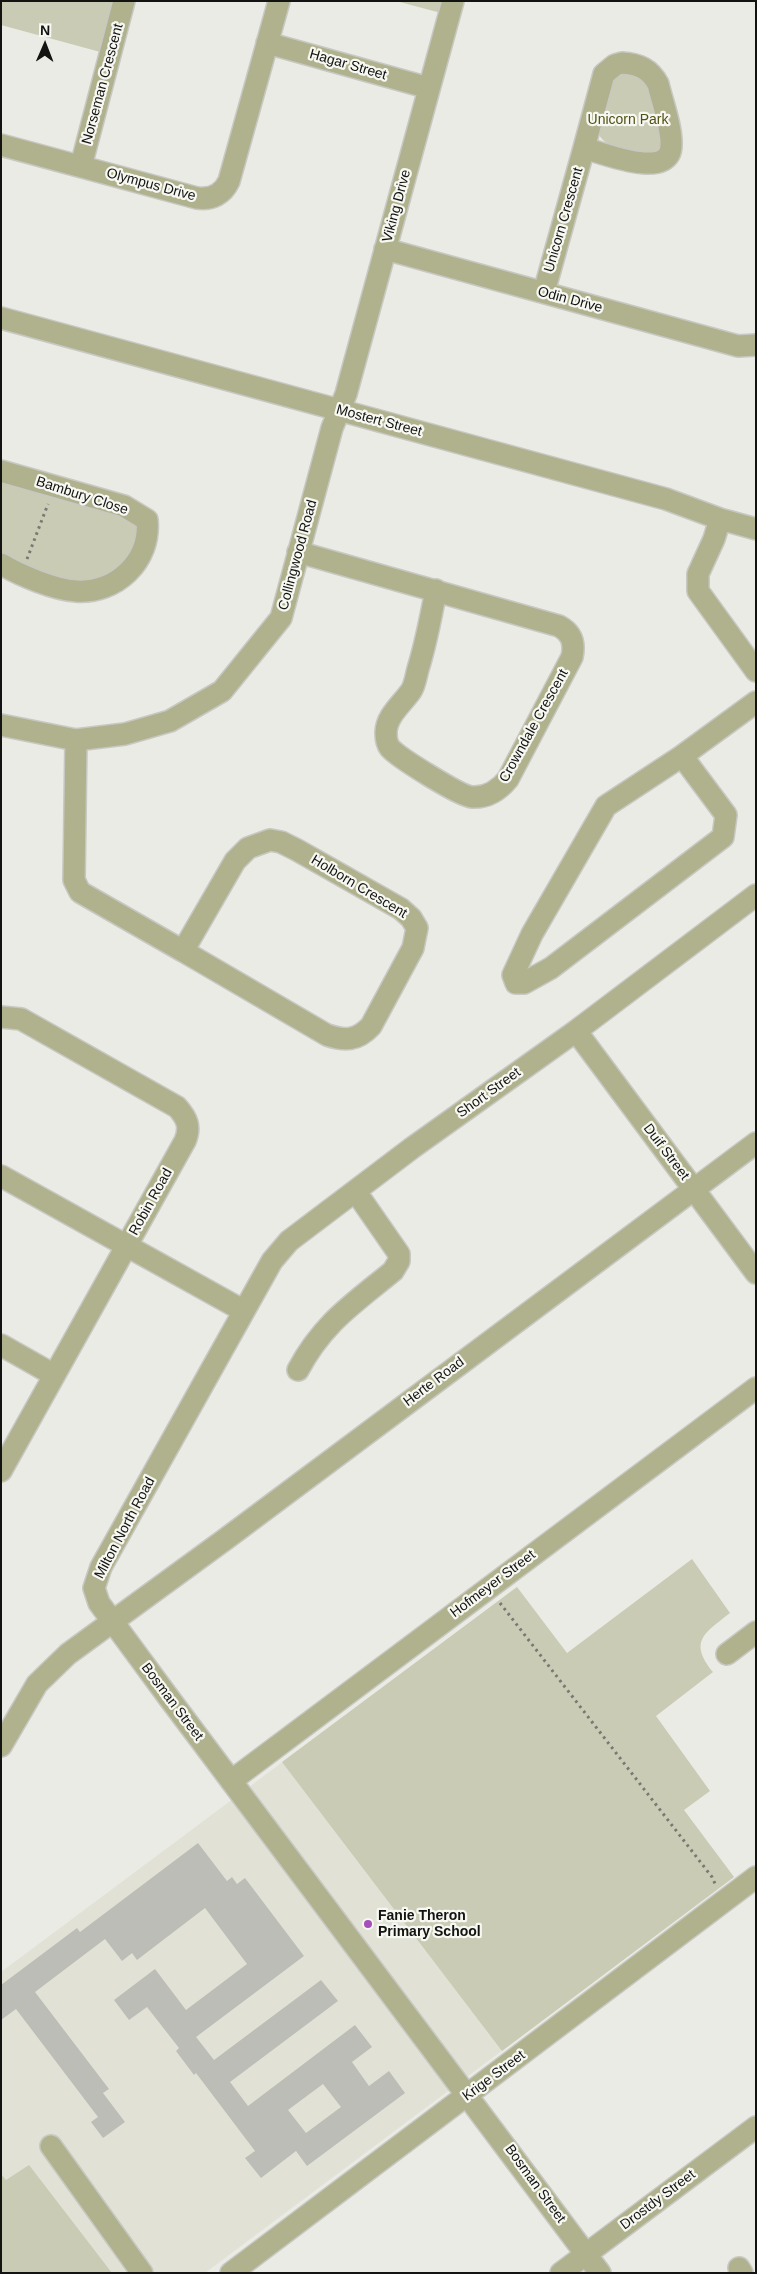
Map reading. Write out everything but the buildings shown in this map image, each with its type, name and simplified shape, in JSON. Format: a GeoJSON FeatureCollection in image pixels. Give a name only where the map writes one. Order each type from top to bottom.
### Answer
{"type":"FeatureCollection","features":[{"type":"Feature","properties":{"kind":"street","name":"Norseman Crescent"},"geometry":{"type":"LineString","coordinates":[[81,166],[124,1]]}},
{"type":"Feature","properties":{"kind":"street","name":"Olympus Drive"},"geometry":{"type":"LineString","coordinates":[[1,145],[197,198],[209,198],[220,194],[229,181],[279,1]]}},
{"type":"Feature","properties":{"kind":"street","name":"Viking Drive"},"geometry":{"type":"LineString","coordinates":[[340,410],[453,1]]}},
{"type":"Feature","properties":{"kind":"street","name":"Hagar Street"},"geometry":{"type":"LineString","coordinates":[[267,43],[429,88]]}},
{"type":"Feature","properties":{"kind":"street","name":"Unicorn Crescent"},"geometry":{"type":"LineString","coordinates":[[544,292],[604,74],[615,65],[622,63],[637,65],[650,72],[658,84],[671,140],[668,156],[652,165],[584,148]]}},
{"type":"Feature","properties":{"kind":"street","name":"Odin Drive"},"geometry":{"type":"LineString","coordinates":[[385,249],[738,346],[756,345]]}},
{"type":"Feature","properties":{"kind":"street","name":"Mostert Street"},"geometry":{"type":"LineString","coordinates":[[1,318],[666,499],[720,519],[756,529]]}},
{"type":"Feature","properties":{"kind":"street","name":"Collingwood Road"},"geometry":{"type":"LineString","coordinates":[[1,725],[76,740],[125,734],[170,722],[222,691],[281,618],[332,428],[340,410]]}},
{"type":"Feature","properties":{"kind":"street","name":"Bambury Close"},"geometry":{"type":"LineString","coordinates":[[1,472],[124,506],[147,520],[148,534],[144,552],[128,574],[97,589],[75,592],[20,576],[1,564]]}},
{"type":"Feature","properties":{"kind":"street"},"geometry":{"type":"LineString","coordinates":[[720,519],[714,539],[698,574],[698,591],[756,671]]}},
{"type":"Feature","properties":{"kind":"street","name":"Crowndale Crescent"},"geometry":{"type":"LineString","coordinates":[[298,552],[436,590],[559,626],[566,630],[574,643],[572,657],[508,779],[502,787],[488,795],[472,797],[459,792],[403,758],[389,747],[387,742],[386,728],[391,717],[412,689],[429,633],[436,590]]}},
{"type":"Feature","properties":{"kind":"street"},"geometry":{"type":"LineString","coordinates":[[682,756],[726,816],[724,837],[551,968],[524,983],[516,983],[513,975],[532,934],[606,806],[682,756],[756,702]]}},
{"type":"Feature","properties":{"kind":"street","name":"Holborn Crescent"},"geometry":{"type":"LineString","coordinates":[[76,740],[74,880],[80,892],[327,1036],[347,1040],[360,1036],[371,1026],[413,948],[417,928],[411,918],[401,909],[298,850],[281,842],[270,840],[248,848],[235,861],[183,951]]}},
{"type":"Feature","properties":{"kind":"street","name":"Short Street"},"geometry":{"type":"LineString","coordinates":[[244,1311],[272,1261],[289,1241],[412,1148],[576,1031],[756,895]]}},
{"type":"Feature","properties":{"kind":"street","name":"Robin Road"},"geometry":{"type":"LineString","coordinates":[[1,1017],[21,1019],[178,1107],[185,1116],[189,1127],[185,1141],[1,1470]]}},
{"type":"Feature","properties":{"kind":"street","name":"Duif Street"},"geometry":{"type":"LineString","coordinates":[[576,1031],[756,1273]]}},
{"type":"Feature","properties":{"kind":"street","name":"Herte Road"},"geometry":{"type":"LineString","coordinates":[[113,1622],[756,1143]]}},
{"type":"Feature","properties":{"kind":"street"},"geometry":{"type":"LineString","coordinates":[[1,1176],[244,1311]]}},
{"type":"Feature","properties":{"kind":"street"},"geometry":{"type":"LineString","coordinates":[[298,1370],[317,1338],[328,1325],[393,1272],[399,1261],[399,1254],[356,1192]]}},
{"type":"Feature","properties":{"kind":"street","name":"Milton North Road"},"geometry":{"type":"LineString","coordinates":[[113,1622],[95,1594],[96,1581],[101,1567],[244,1311]]}},
{"type":"Feature","properties":{"kind":"street"},"geometry":{"type":"LineString","coordinates":[[1,1344],[54,1375]]}},
{"type":"Feature","properties":{"kind":"street","name":"Hofmeyer Street"},"geometry":{"type":"LineString","coordinates":[[232,1782],[756,1388]]}},
{"type":"Feature","properties":{"kind":"street"},"geometry":{"type":"LineString","coordinates":[[1,1746],[8,1717],[44,1675],[89,1638],[113,1622]]}},
{"type":"Feature","properties":{"kind":"street","name":"Bosman Street"},"geometry":{"type":"LineString","coordinates":[[113,1622],[469,2095],[600,2273]]}},
{"type":"Feature","properties":{"kind":"street"},"geometry":{"type":"LineString","coordinates":[[727,1654],[756,1632]]}},
{"type":"Feature","properties":{"kind":"street","name":"Krige Street"},"geometry":{"type":"LineString","coordinates":[[231,2273],[756,1878]]}},
{"type":"Feature","properties":{"kind":"street","name":"Drostdy Street"},"geometry":{"type":"LineString","coordinates":[[561,2273],[756,2127]]}},
{"type":"Feature","properties":{"kind":"street"},"geometry":{"type":"LineString","coordinates":[[51,2146],[142,2273]]}},
{"type":"Feature","properties":{"kind":"path"},"geometry":{"type":"LineString","coordinates":[[20,576],[54,487]]}},
{"type":"Feature","properties":{"kind":"path"},"geometry":{"type":"LineString","coordinates":[[488,1588],[712,1877],[722,1903]]}},
{"type":"Feature","properties":{"kind":"shaded area","name":"Fanie Theron Primary School"},"geometry":{"type":"Polygon","coordinates":[[[517,1587],[734,1877],[205,2273],[1,2273],[1,1972],[517,1587]]]}},
{"type":"Feature","properties":{"kind":"green space"},"geometry":{"type":"Polygon","coordinates":[[[1,1],[117,1],[104,53],[1,25],[1,1]]]}},
{"type":"Feature","properties":{"kind":"green space"},"geometry":{"type":"Polygon","coordinates":[[[396,1],[444,1],[441,13],[396,1]]]}},
{"type":"Feature","properties":{"kind":"green space","name":"Unicorn Park"},"geometry":{"type":"Polygon","coordinates":[[[617,72],[646,77],[664,139],[659,151],[649,156],[611,146],[600,137],[597,130],[608,83],[617,72]]]}},
{"type":"Feature","properties":{"kind":"green space"},"geometry":{"type":"Polygon","coordinates":[[[1,481],[122,513],[143,526],[122,571],[82,583],[57,578],[1,556],[1,481]]]}},
{"type":"Feature","properties":{"kind":"green space"},"geometry":{"type":"Polygon","coordinates":[[[692,1559],[730,1613],[713,1626],[703,1638],[701,1645],[702,1653],[713,1672],[656,1716],[710,1791],[684,1810],[734,1877],[502,2051],[282,1762],[517,1587],[567,1653],[692,1559]]]}},
{"type":"Feature","properties":{"kind":"green space"},"geometry":{"type":"Polygon","coordinates":[[[29,2165],[112,2273],[1,2273],[1,2174],[6,2180],[29,2165]]]}},
{"type":"Feature","properties":{"kind":"place","name":"Fanie Theron Primary School"},"geometry":{"type":"Point","coordinates":[368,1924]}}]}
